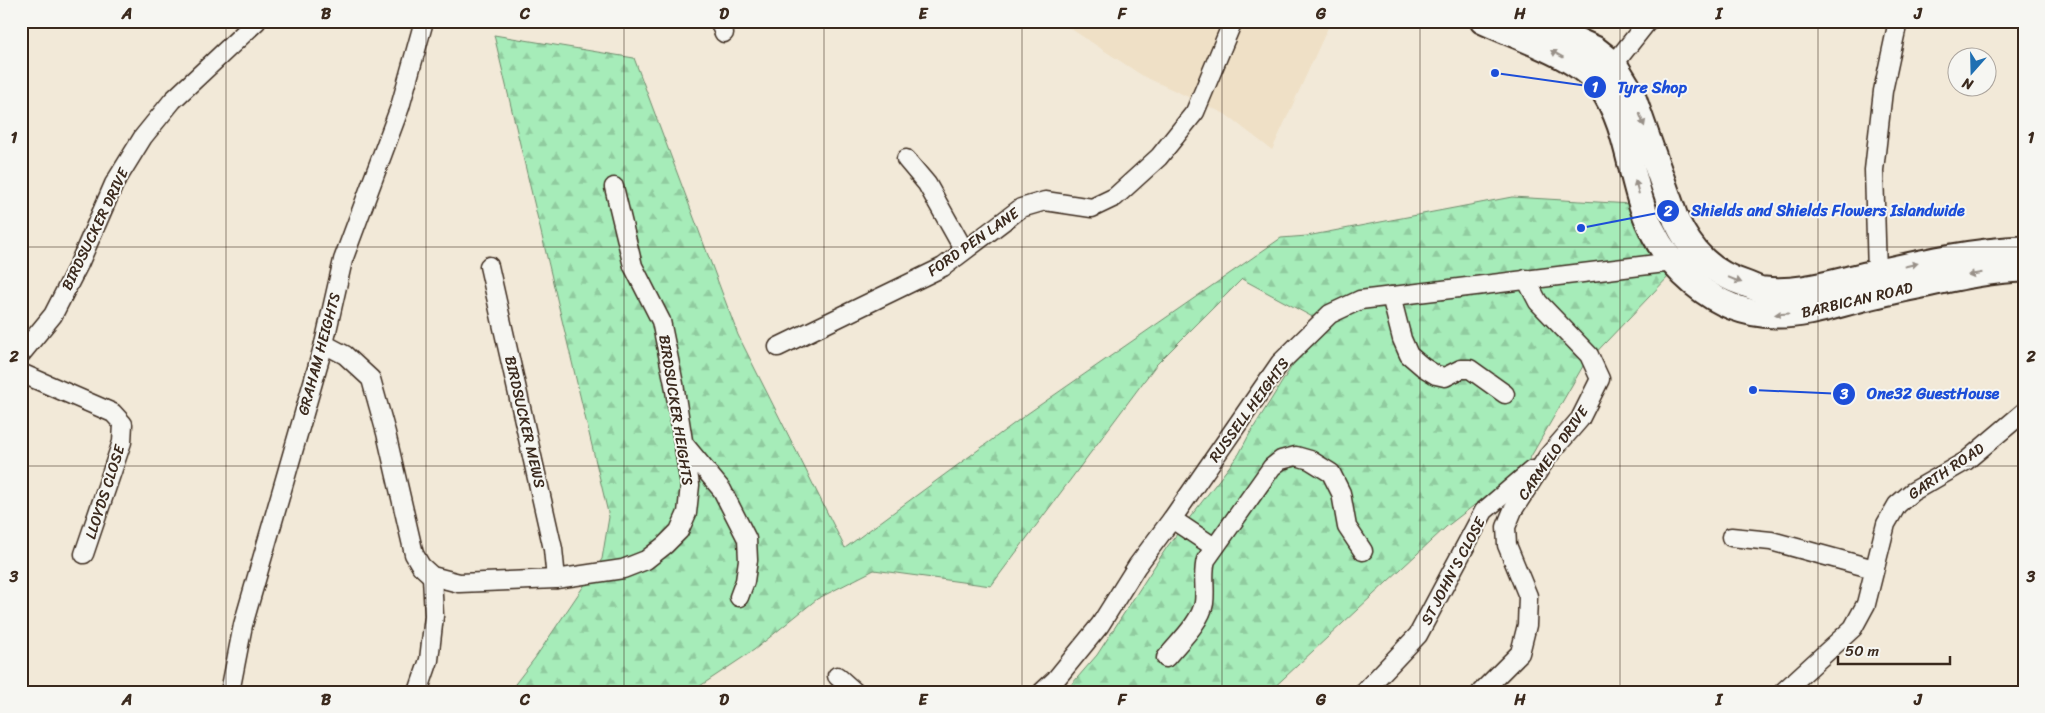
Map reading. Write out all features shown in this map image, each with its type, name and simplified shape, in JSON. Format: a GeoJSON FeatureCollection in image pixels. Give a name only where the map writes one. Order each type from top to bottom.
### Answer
{"type":"FeatureCollection","features":[{"type":"Feature","properties":{"kind":"main road","name":"BARBICAN ROAD"},"geometry":{"type":"LineString","coordinates":[[1483,21],[1556,52],[1584,71],[1600,85],[1610,101],[1622,131],[1644,211],[1657,240],[1686,278],[1721,301],[1751,312],[1775,315],[1805,313],[1871,296],[1964,276],[2004,269],[2024,269]]}},
{"type":"Feature","properties":{"kind":"main road","name":"BARBICAN ROAD"},"geometry":{"type":"LineString","coordinates":[[1534,21],[1595,49],[1614,64],[1637,106],[1676,220],[1685,239],[1706,264],[1731,280],[1764,290],[1796,290],[1930,260],[2024,249]]}},
{"type":"Feature","properties":{"kind":"street","name":"BIRDSUCKER DRIVE"},"geometry":{"type":"LineString","coordinates":[[21,354],[53,315],[79,264],[114,184],[143,138],[173,100],[257,21]]}},
{"type":"Feature","properties":{"kind":"street","name":"GRAHAM HEIGHTS"},"geometry":{"type":"LineString","coordinates":[[230,692],[243,625],[324,344],[343,260],[400,108],[424,21]]}},
{"type":"Feature","properties":{"kind":"street","name":"FORD PEN LANE"},"geometry":{"type":"LineString","coordinates":[[778,347],[943,267],[1021,208],[1045,202],[1092,208],[1116,197],[1159,157],[1195,112],[1233,21]]}},
{"type":"Feature","properties":{"kind":"street"},"geometry":{"type":"LineString","coordinates":[[1614,64],[1648,21]]}},
{"type":"Feature","properties":{"kind":"street"},"geometry":{"type":"LineString","coordinates":[[1877,273],[1874,170],[1883,91],[1898,21]]}},
{"type":"Feature","properties":{"kind":"street"},"geometry":{"type":"LineString","coordinates":[[906,159],[927,184],[964,250]]}},
{"type":"Feature","properties":{"kind":"street","name":"BIRDSUCKER HEIGHTS"},"geometry":{"type":"LineString","coordinates":[[432,576],[459,583],[556,579],[623,569],[646,560],[665,546],[679,531],[687,514],[690,485],[674,384],[661,321],[633,266],[614,187]]}},
{"type":"Feature","properties":{"kind":"street","name":"RUSSELL HEIGHTS"},"geometry":{"type":"LineString","coordinates":[[1042,692],[1056,679],[1100,625],[1137,566],[1172,519],[1280,363],[1330,314],[1360,300],[1672,262],[1696,252]]}},
{"type":"Feature","properties":{"kind":"street","name":"BIRDSUCKER MEWS"},"geometry":{"type":"LineString","coordinates":[[489,266],[553,549],[556,579]]}},
{"type":"Feature","properties":{"kind":"street","name":"CARMELO DRIVE"},"geometry":{"type":"LineString","coordinates":[[1481,692],[1520,652],[1527,625],[1528,596],[1507,545],[1506,527],[1513,510],[1548,456],[1580,419],[1600,379],[1589,355],[1538,302],[1526,279]]}},
{"type":"Feature","properties":{"kind":"street"},"geometry":{"type":"LineString","coordinates":[[1391,296],[1408,355],[1423,368],[1445,377],[1461,369],[1470,369],[1505,394]]}},
{"type":"Feature","properties":{"kind":"street"},"geometry":{"type":"LineString","coordinates":[[324,344],[345,355],[371,379],[386,433],[414,554],[421,566],[432,576],[434,616],[429,660],[418,692]]}},
{"type":"Feature","properties":{"kind":"street","name":"LLOYDS CLOSE"},"geometry":{"type":"LineString","coordinates":[[21,373],[113,413],[123,424],[122,442],[84,554]]}},
{"type":"Feature","properties":{"kind":"street","name":"GARTH ROAD"},"geometry":{"type":"LineString","coordinates":[[1784,692],[1853,628],[1866,604],[1886,524],[1896,505],[1912,492],[1966,461],[2024,412]]}},
{"type":"Feature","properties":{"kind":"street"},"geometry":{"type":"LineString","coordinates":[[684,444],[722,490],[746,539],[748,560],[745,581],[739,597]]}},
{"type":"Feature","properties":{"kind":"street"},"geometry":{"type":"LineString","coordinates":[[1166,658],[1201,615],[1204,603],[1204,568],[1206,560],[1272,467],[1281,460],[1296,456],[1310,460],[1331,473],[1341,493],[1347,527],[1363,551]]}},
{"type":"Feature","properties":{"kind":"street","name":"ST JOHN'S CLOSE"},"geometry":{"type":"LineString","coordinates":[[1364,692],[1418,635],[1484,511],[1548,456]]}},
{"type":"Feature","properties":{"kind":"street"},"geometry":{"type":"LineString","coordinates":[[1172,519],[1214,547]]}},
{"type":"Feature","properties":{"kind":"street"},"geometry":{"type":"LineString","coordinates":[[1731,537],[1771,541],[1874,569]]}},
{"type":"Feature","properties":{"kind":"street"},"geometry":{"type":"LineString","coordinates":[[837,676],[855,692]]}},
{"type":"Feature","properties":{"kind":"shaded area"},"geometry":{"type":"Polygon","coordinates":[[[1059,21],[1331,21],[1272,150],[1225,114],[1143,76],[1059,21]]]}},
{"type":"Feature","properties":{"kind":"green space"},"geometry":{"type":"Polygon","coordinates":[[[494,35],[634,58],[738,335],[845,548],[1027,414],[1281,238],[1307,236],[1512,197],[1631,204],[1672,273],[1583,366],[1526,465],[1446,527],[1269,692],[1065,692],[1097,655],[1167,547],[1239,454],[1320,321],[1242,279],[1156,365],[991,586],[874,570],[817,599],[754,650],[691,692],[509,692],[535,658],[602,559],[609,517],[494,35]]]}},
{"type":"Feature","properties":{"kind":"place","name":"Tyre Shop"},"geometry":{"type":"Point","coordinates":[1495,73]}},
{"type":"Feature","properties":{"kind":"place","name":"Shields and Shields Flowers Islandwide"},"geometry":{"type":"Point","coordinates":[1581,228]}},
{"type":"Feature","properties":{"kind":"place","name":"One32 GuestHouse"},"geometry":{"type":"Point","coordinates":[1753,390]}}]}
